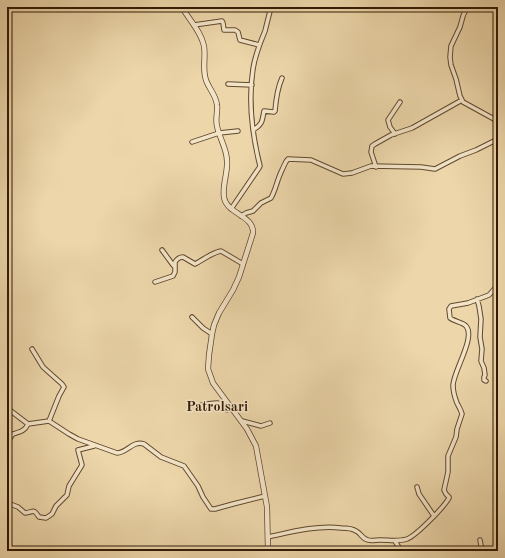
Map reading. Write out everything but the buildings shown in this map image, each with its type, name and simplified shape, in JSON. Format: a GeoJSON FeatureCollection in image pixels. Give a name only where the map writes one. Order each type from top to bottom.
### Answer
{"type":"FeatureCollection","features":[{"type":"Feature","properties":{"kind":"street"},"geometry":{"type":"LineString","coordinates":[[182,7],[202,39],[204,47],[204,72],[206,81],[217,103],[216,123],[227,162],[224,198],[231,209],[251,224],[253,230],[239,278],[219,313],[212,334],[208,359],[209,373],[213,383],[251,434],[258,452],[268,513],[268,551]]}},
{"type":"Feature","properties":{"kind":"street"},"geometry":{"type":"LineString","coordinates":[[231,209],[260,166],[252,117],[253,68],[271,7]]}},
{"type":"Feature","properties":{"kind":"street"},"geometry":{"type":"LineString","coordinates":[[467,7],[451,46],[451,65],[460,96],[465,104],[494,119],[498,124]]}},
{"type":"Feature","properties":{"kind":"street"},"geometry":{"type":"LineString","coordinates":[[194,25],[222,21],[224,30],[235,30],[238,32],[240,40],[259,44]]}},
{"type":"Feature","properties":{"kind":"street"},"geometry":{"type":"LineString","coordinates":[[253,130],[260,125],[263,120],[264,111],[276,111],[276,94],[282,78]]}},
{"type":"Feature","properties":{"kind":"street"},"geometry":{"type":"LineString","coordinates":[[228,84],[252,85]]}},
{"type":"Feature","properties":{"kind":"street"},"geometry":{"type":"LineString","coordinates":[[376,167],[370,152],[372,146],[395,134],[412,128],[462,100]]}},
{"type":"Feature","properties":{"kind":"street"},"geometry":{"type":"LineString","coordinates":[[395,134],[390,128],[388,120],[400,102]]}},
{"type":"Feature","properties":{"kind":"street"},"geometry":{"type":"LineString","coordinates":[[192,142],[219,133],[238,131]]}},
{"type":"Feature","properties":{"kind":"street"},"geometry":{"type":"LineString","coordinates":[[241,216],[253,211],[271,198],[278,178],[287,160],[289,159],[311,160],[344,174],[352,173],[371,166],[421,167],[434,169],[498,139]]}},
{"type":"Feature","properties":{"kind":"street"},"geometry":{"type":"LineString","coordinates":[[162,250],[174,266]]}},
{"type":"Feature","properties":{"kind":"street"},"geometry":{"type":"LineString","coordinates":[[155,282],[173,276],[175,272],[174,263],[182,257],[196,264],[201,259],[220,251],[243,264]]}},
{"type":"Feature","properties":{"kind":"street"},"geometry":{"type":"LineString","coordinates":[[268,537],[295,531],[329,527],[353,530],[359,533],[362,538],[368,540],[395,541],[408,539],[445,505],[450,497],[444,490],[448,472],[448,456],[456,437],[456,429],[462,413],[455,396],[453,386],[470,332],[464,324],[450,318],[448,309],[451,306],[468,303],[489,295],[498,285]]}},
{"type":"Feature","properties":{"kind":"street"},"geometry":{"type":"LineString","coordinates":[[477,299],[480,306],[481,320],[481,362],[484,368],[484,380],[486,381]]}},
{"type":"Feature","properties":{"kind":"street"},"geometry":{"type":"LineString","coordinates":[[192,316],[203,328],[212,334]]}},
{"type":"Feature","properties":{"kind":"street"},"geometry":{"type":"LineString","coordinates":[[32,349],[43,367],[64,387],[49,421]]}},
{"type":"Feature","properties":{"kind":"street"},"geometry":{"type":"LineString","coordinates":[[199,406],[216,402],[220,403],[226,410],[231,408]]}},
{"type":"Feature","properties":{"kind":"street"},"geometry":{"type":"LineString","coordinates":[[7,408],[28,424],[49,421],[69,434],[118,453],[137,443],[142,443],[161,457],[184,466],[198,486],[210,508],[213,510],[265,496]]}},
{"type":"Feature","properties":{"kind":"street"},"geometry":{"type":"LineString","coordinates":[[242,421],[261,426],[270,423]]}},
{"type":"Feature","properties":{"kind":"street"},"geometry":{"type":"LineString","coordinates":[[7,439],[13,434],[25,430],[28,424]]}},
{"type":"Feature","properties":{"kind":"street"},"geometry":{"type":"LineString","coordinates":[[7,503],[18,507],[25,513],[35,511],[39,517],[47,518],[67,495],[69,486],[82,466],[78,450],[95,445]]}},
{"type":"Feature","properties":{"kind":"street"},"geometry":{"type":"LineString","coordinates":[[7,448],[7,458]]}},
{"type":"Feature","properties":{"kind":"street"},"geometry":{"type":"LineString","coordinates":[[417,487],[419,494],[434,516]]}},
{"type":"Feature","properties":{"kind":"street"},"geometry":{"type":"LineString","coordinates":[[480,540],[482,551]]}},
{"type":"Feature","properties":{"kind":"street"},"geometry":{"type":"LineString","coordinates":[[395,541],[401,551]]}},
{"type":"Feature","properties":{"kind":"district","name":"Patrolsari"},"geometry":{"type":"Point","coordinates":[217,406]}}]}
